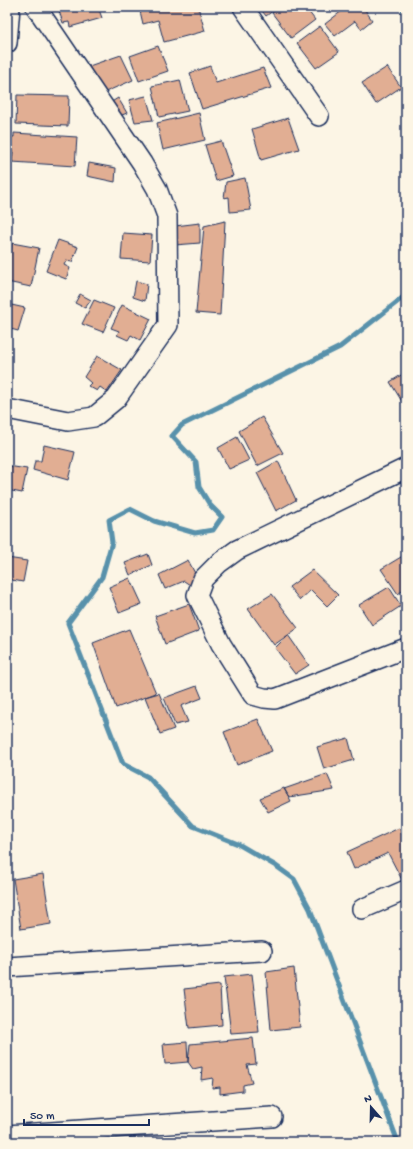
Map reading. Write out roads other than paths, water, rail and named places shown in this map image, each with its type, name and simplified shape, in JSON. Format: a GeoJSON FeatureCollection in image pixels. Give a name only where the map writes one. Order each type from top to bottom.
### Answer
{"type":"FeatureCollection","features":[{"type":"Feature","properties":{"kind":"street"},"geometry":{"type":"LineString","coordinates":[[7,43],[10,7]]}},
{"type":"Feature","properties":{"kind":"street"},"geometry":{"type":"LineString","coordinates":[[7,409],[68,421],[94,417],[116,399],[168,325],[167,216],[157,189],[142,163],[36,7]]}},
{"type":"Feature","properties":{"kind":"street"},"geometry":{"type":"LineString","coordinates":[[243,7],[319,116]]}},
{"type":"Feature","properties":{"kind":"street"},"geometry":{"type":"LineString","coordinates":[[406,468],[237,550],[219,563],[203,579],[197,595],[221,644],[253,695],[264,698],[276,699],[406,648]]}},
{"type":"Feature","properties":{"kind":"street"},"geometry":{"type":"LineString","coordinates":[[362,909],[406,890]]}},
{"type":"Feature","properties":{"kind":"street"},"geometry":{"type":"LineString","coordinates":[[7,967],[262,951]]}},
{"type":"Feature","properties":{"kind":"street"},"geometry":{"type":"LineString","coordinates":[[7,1136],[272,1117]]}},
{"type":"Feature","properties":{"kind":"waterway"},"geometry":{"type":"LineString","coordinates":[[403,7],[406,24]]}},
{"type":"Feature","properties":{"kind":"waterway"},"geometry":{"type":"LineString","coordinates":[[398,1142],[310,909],[294,879],[276,866],[238,844],[193,826],[148,777],[123,764],[68,623],[102,577],[112,542],[109,520],[130,509],[154,521],[195,533],[213,530],[222,517],[210,505],[199,487],[196,462],[172,436],[182,425],[340,347],[406,295]]}}]}
